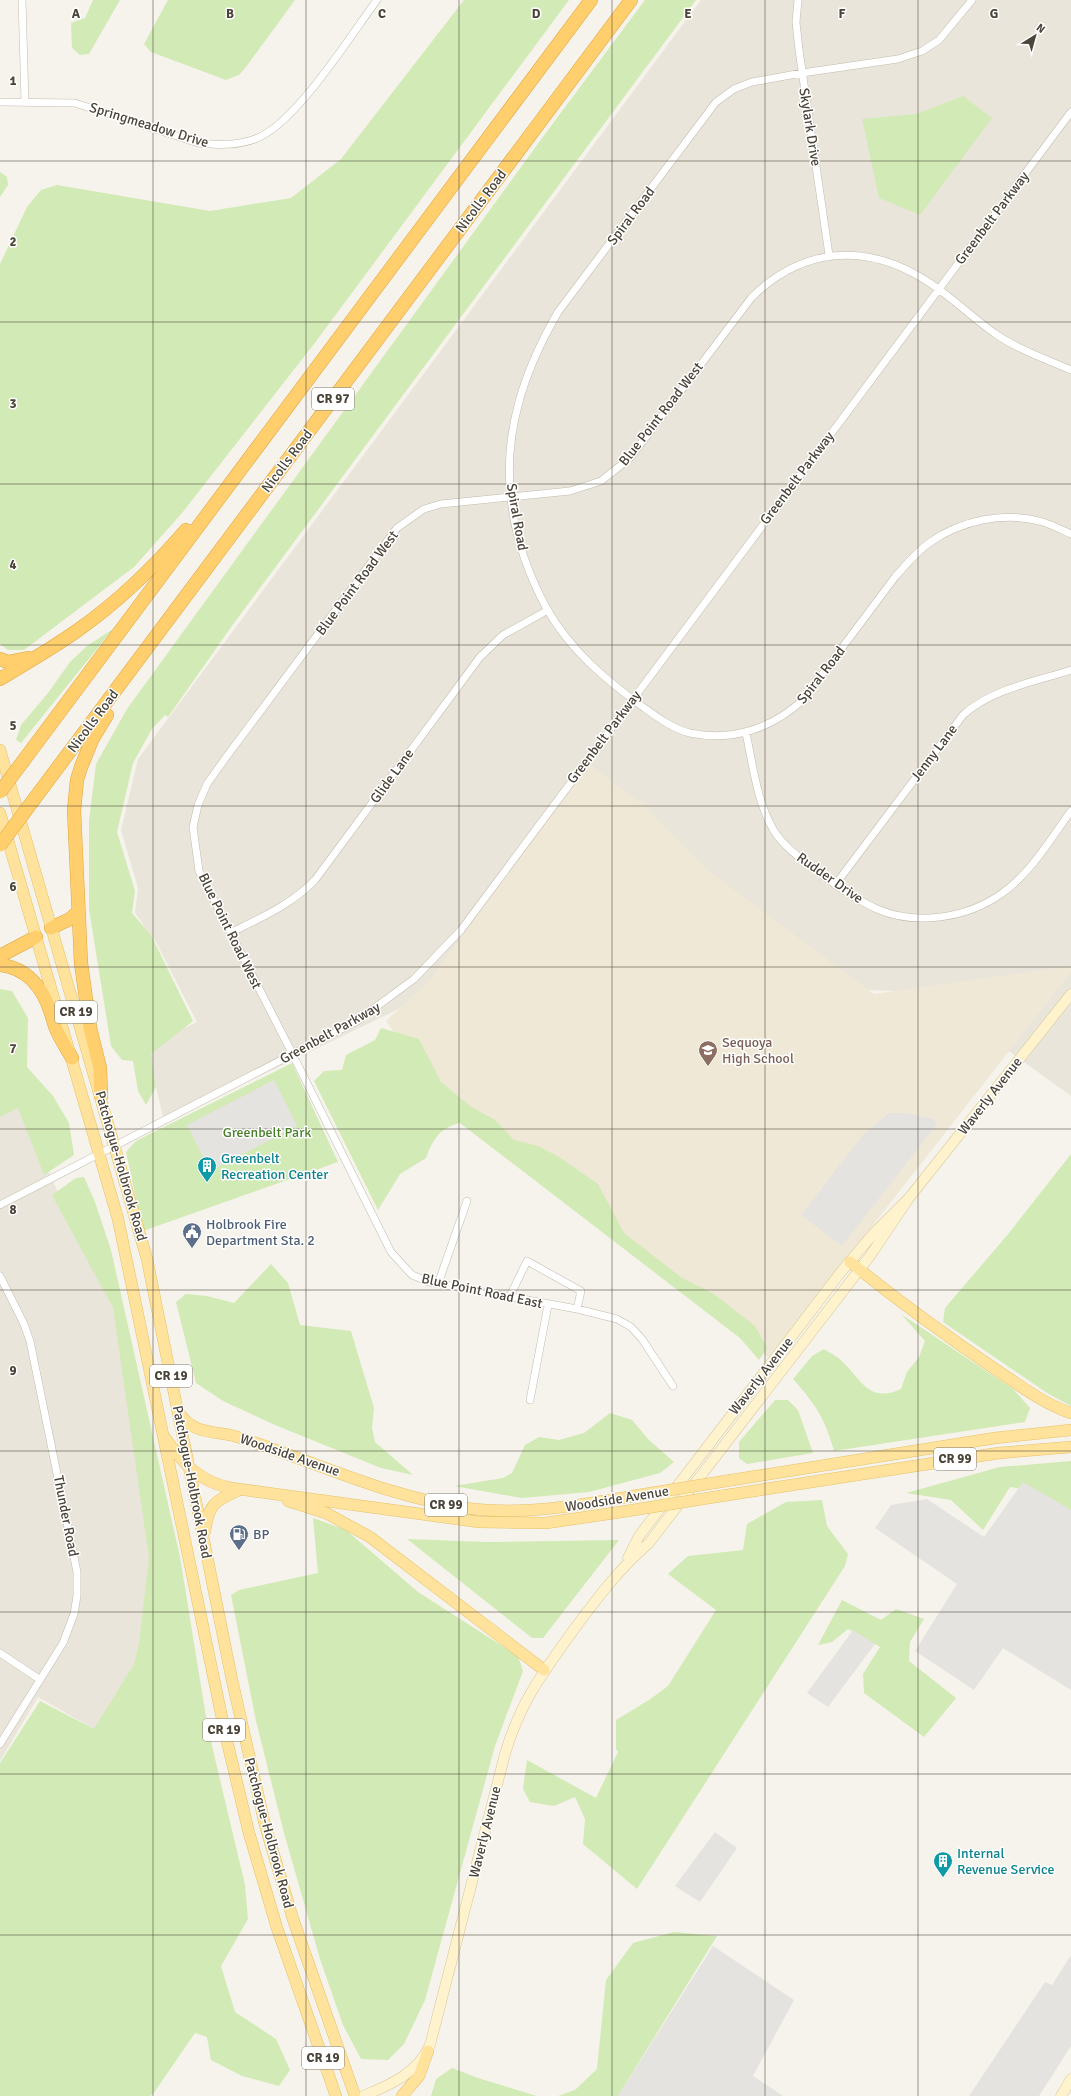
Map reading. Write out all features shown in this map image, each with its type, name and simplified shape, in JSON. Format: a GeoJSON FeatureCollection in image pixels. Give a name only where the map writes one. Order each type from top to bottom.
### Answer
{"type":"FeatureCollection","features":[{"type":"Feature","properties":{"kind":"highway","name":"CR 97"},"geometry":{"type":"LineString","coordinates":[[0,792],[591,0]]}},
{"type":"Feature","properties":{"kind":"highway","name":"Nicolls Road"},"geometry":{"type":"LineString","coordinates":[[0,845],[631,0]]}},
{"type":"Feature","properties":{"kind":"highway"},"geometry":{"type":"LineString","coordinates":[[0,679],[78,631],[134,584],[176,542],[212,497],[242,468]]}},
{"type":"Feature","properties":{"kind":"highway"},"geometry":{"type":"LineString","coordinates":[[101,1096],[100,1068],[90,1028],[84,985],[78,912],[74,810],[77,780],[86,754],[98,728],[128,686],[157,635]]}},
{"type":"Feature","properties":{"kind":"highway"},"geometry":{"type":"LineString","coordinates":[[0,659],[15,661],[37,656]]}},
{"type":"Feature","properties":{"kind":"highway"},"geometry":{"type":"LineString","coordinates":[[51,928],[70,919],[78,912]]}},
{"type":"Feature","properties":{"kind":"highway"},"geometry":{"type":"LineString","coordinates":[[0,956],[36,937]]}},
{"type":"Feature","properties":{"kind":"highway"},"geometry":{"type":"LineString","coordinates":[[0,965],[12,967],[28,976],[40,988],[48,1004],[56,1030],[72,1058]]}},
{"type":"Feature","properties":{"kind":"main road","name":"Patchogue-Holbrook Road"},"geometry":{"type":"LineString","coordinates":[[0,750],[147,1259],[240,1722],[265,1825],[293,1920],[355,2096]]}},
{"type":"Feature","properties":{"kind":"main road","name":"Patchogue-Holbrook Road"},"geometry":{"type":"LineString","coordinates":[[0,813],[72,1058],[129,1268],[226,1737],[249,1834],[277,1928],[336,2096]]}},
{"type":"Feature","properties":{"kind":"main road"},"geometry":{"type":"LineString","coordinates":[[36,937],[51,928]]}},
{"type":"Feature","properties":{"kind":"main road","name":"Waverly Avenue"},"geometry":{"type":"LineString","coordinates":[[625,1564],[649,1543],[860,1270],[883,1239],[909,1198],[1071,994]]}},
{"type":"Feature","properties":{"kind":"main road","name":"Waverly Avenue"},"geometry":{"type":"LineString","coordinates":[[363,2096],[402,2078],[414,2068],[428,2051],[435,2030],[508,1742],[522,1706],[544,1670],[625,1564],[639,1536],[850,1262],[874,1233],[909,1198]]}},
{"type":"Feature","properties":{"kind":"main road"},"geometry":{"type":"LineString","coordinates":[[850,1262],[960,1345],[1055,1407],[1071,1413]]}},
{"type":"Feature","properties":{"kind":"main road","name":"Woodside Avenue"},"geometry":{"type":"LineString","coordinates":[[178,1411],[190,1425],[201,1431],[240,1438],[378,1486],[441,1504],[480,1509],[539,1510],[572,1506],[816,1468],[995,1438],[1071,1430]]}},
{"type":"Feature","properties":{"kind":"main road","name":"CR 99"},"geometry":{"type":"LineString","coordinates":[[162,1433],[181,1460],[190,1469]]}},
{"type":"Feature","properties":{"kind":"main road","name":"Woodside Avenue"},"geometry":{"type":"LineString","coordinates":[[190,1469],[210,1483],[239,1490],[479,1522],[546,1523],[999,1453],[1071,1446]]}},
{"type":"Feature","properties":{"kind":"main road"},"geometry":{"type":"LineString","coordinates":[[204,1537],[209,1510],[213,1504],[223,1497],[239,1490]]}},
{"type":"Feature","properties":{"kind":"main road"},"geometry":{"type":"LineString","coordinates":[[263,1492],[326,1513],[370,1536],[544,1670]]}},
{"type":"Feature","properties":{"kind":"main road"},"geometry":{"type":"LineString","coordinates":[[402,2096],[419,2076],[428,2051]]}},
{"type":"Feature","properties":{"kind":"main road"},"geometry":{"type":"LineString","coordinates":[[1061,2096],[1071,2079]]}},
{"type":"Feature","properties":{"kind":"street"},"geometry":{"type":"LineString","coordinates":[[22,0],[26,101]]}},
{"type":"Feature","properties":{"kind":"street","name":"Springmeadow Drive"},"geometry":{"type":"LineString","coordinates":[[0,102],[26,101],[74,103],[198,143],[218,145],[238,144],[257,139],[277,127],[296,108],[376,0]]}},
{"type":"Feature","properties":{"kind":"street","name":"Skylark Drive"},"geometry":{"type":"LineString","coordinates":[[798,0],[796,22],[802,73],[829,255]]}},
{"type":"Feature","properties":{"kind":"street","name":"Spiral Road"},"geometry":{"type":"LineString","coordinates":[[972,0],[939,40],[922,51],[898,59],[752,82],[734,89],[716,102],[558,312],[541,341],[528,370],[516,409],[510,463],[511,497],[522,553],[548,610],[575,648],[587,661],[632,699],[672,726],[690,733],[725,736],[746,733],[768,725],[789,712],[803,700],[895,577],[911,559],[929,543],[953,529],[991,519],[1014,518],[1043,522],[1071,534]]}},
{"type":"Feature","properties":{"kind":"street","name":"Greenbelt Parkway"},"geometry":{"type":"LineString","coordinates":[[0,1205],[350,1025],[378,1007],[414,979],[438,955],[461,930],[1071,112]]}},
{"type":"Feature","properties":{"kind":"street","name":"Blue Point Road West"},"geometry":{"type":"LineString","coordinates":[[293,1055],[199,871],[195,850],[194,827],[198,805],[207,784],[397,528],[424,509],[441,504],[570,491],[601,481],[616,471],[630,458],[752,297],[766,283],[785,271],[829,255],[860,255],[887,262],[921,277],[998,335],[1015,345],[1071,370]]}},
{"type":"Feature","properties":{"kind":"street","name":"Glide Lane"},"geometry":{"type":"LineString","coordinates":[[230,933],[287,905],[304,892],[315,880],[480,657],[503,635],[548,610]]}},
{"type":"Feature","properties":{"kind":"street","name":"Jenny Lane"},"geometry":{"type":"LineString","coordinates":[[836,885],[963,715],[976,703],[992,695],[1071,670]]}},
{"type":"Feature","properties":{"kind":"street","name":"Rudder Drive"},"geometry":{"type":"LineString","coordinates":[[746,733],[759,794],[767,818],[775,833],[787,847],[858,900],[897,915],[920,917],[952,915],[975,908],[1000,894],[1016,882],[1031,866],[1071,811]]}},
{"type":"Feature","properties":{"kind":"street","name":"Blue Point Road East"},"geometry":{"type":"LineString","coordinates":[[293,1055],[390,1252],[412,1275],[421,1280],[438,1284],[509,1298],[577,1309],[617,1319],[631,1327],[642,1339],[673,1386]]}},
{"type":"Feature","properties":{"kind":"street"},"geometry":{"type":"LineString","coordinates":[[438,1284],[467,1201]]}},
{"type":"Feature","properties":{"kind":"street"},"geometry":{"type":"LineString","coordinates":[[509,1298],[527,1261],[581,1291],[577,1309]]}},
{"type":"Feature","properties":{"kind":"street","name":"Thunder Road"},"geometry":{"type":"LineString","coordinates":[[0,1276],[24,1324],[30,1341],[77,1572],[77,1596],[70,1625],[63,1643],[0,1744]]}},
{"type":"Feature","properties":{"kind":"street"},"geometry":{"type":"LineString","coordinates":[[530,1400],[548,1305]]}},
{"type":"Feature","properties":{"kind":"street"},"geometry":{"type":"LineString","coordinates":[[0,1653],[40,1679]]}},
{"type":"Feature","properties":{"kind":"shaded area"},"geometry":{"type":"Polygon","coordinates":[[[701,0],[1071,0],[1071,1096],[927,992],[867,990],[438,990],[164,1122],[147,1046],[197,1022],[157,944],[135,913],[138,888],[121,830],[138,759],[701,0]]]}},
{"type":"Feature","properties":{"kind":"shaded area","name":"Sequoya High School"},"geometry":{"type":"Polygon","coordinates":[[[589,764],[646,807],[710,872],[874,994],[1071,966],[1071,972],[769,1358],[451,1113],[386,1021],[429,981],[589,764]]]}},
{"type":"Feature","properties":{"kind":"shaded area"},"geometry":{"type":"Polygon","coordinates":[[[274,1080],[297,1126],[210,1171],[187,1125],[274,1080]]]}},
{"type":"Feature","properties":{"kind":"shaded area"},"geometry":{"type":"Polygon","coordinates":[[[18,1108],[113,1308],[158,1565],[156,1646],[106,1736],[38,1697],[0,1761],[0,1117],[18,1108]]]}},
{"type":"Feature","properties":{"kind":"shaded area"},"geometry":{"type":"Polygon","coordinates":[[[889,1113],[905,1113],[933,1119],[937,1124],[842,1246],[801,1215],[863,1135],[889,1113]]]}},
{"type":"Feature","properties":{"kind":"shaded area"},"geometry":{"type":"Polygon","coordinates":[[[1023,1482],[1071,1510],[1071,1690],[1003,1648],[974,1690],[915,1651],[957,1584],[875,1528],[891,1505],[927,1499],[984,1537],[1023,1482]]]}},
{"type":"Feature","properties":{"kind":"shaded area"},"geometry":{"type":"Polygon","coordinates":[[[853,1630],[875,1644],[828,1707],[807,1693],[853,1630]]]}},
{"type":"Feature","properties":{"kind":"shaded area"},"geometry":{"type":"Polygon","coordinates":[[[715,1832],[737,1848],[700,1902],[675,1886],[715,1832]]]}},
{"type":"Feature","properties":{"kind":"shaded area"},"geometry":{"type":"Polygon","coordinates":[[[713,1946],[794,2000],[753,2076],[783,2096],[618,2096],[713,1946]]]}},
{"type":"Feature","properties":{"kind":"shaded area"},"geometry":{"type":"Polygon","coordinates":[[[1071,1955],[1071,2046],[1039,2096],[969,2096],[1045,1982],[1052,1985],[1071,1955]]]}},
{"type":"Feature","properties":{"kind":"green space"},"geometry":{"type":"Polygon","coordinates":[[[93,0],[120,0],[89,54],[80,55],[72,48],[71,23],[85,18],[93,0]]]}},
{"type":"Feature","properties":{"kind":"green space"},"geometry":{"type":"Polygon","coordinates":[[[168,0],[295,0],[246,67],[239,75],[226,80],[151,52],[144,44],[168,0]]]}},
{"type":"Feature","properties":{"kind":"green space"},"geometry":{"type":"Polygon","coordinates":[[[464,0],[569,0],[314,344],[182,513],[134,567],[24,650],[8,650],[0,644],[0,264],[27,207],[41,190],[57,185],[210,211],[291,198],[341,159],[464,0]]]}},
{"type":"Feature","properties":{"kind":"green space"},"geometry":{"type":"Polygon","coordinates":[[[645,0],[696,0],[234,623],[168,717],[165,715],[152,729],[133,763],[117,832],[135,891],[132,913],[151,935],[193,1021],[151,1054],[156,1087],[146,1105],[138,1091],[133,1061],[122,1060],[111,1046],[89,909],[89,821],[96,764],[127,709],[548,130],[645,0]]]}},
{"type":"Feature","properties":{"kind":"green space"},"geometry":{"type":"Polygon","coordinates":[[[963,96],[992,118],[920,215],[879,198],[862,119],[916,114],[963,96]]]}},
{"type":"Feature","properties":{"kind":"green space"},"geometry":{"type":"Polygon","coordinates":[[[0,172],[7,177],[8,185],[0,197],[0,172]]]}},
{"type":"Feature","properties":{"kind":"green space"},"geometry":{"type":"Polygon","coordinates":[[[113,629],[21,743],[16,740],[21,725],[48,693],[70,662],[87,646],[113,629]]]}},
{"type":"Feature","properties":{"kind":"green space"},"geometry":{"type":"Polygon","coordinates":[[[0,989],[12,991],[28,1018],[27,1067],[53,1096],[69,1123],[74,1155],[44,1175],[18,1108],[0,1117],[0,989]]]}},
{"type":"Feature","properties":{"kind":"green space"},"geometry":{"type":"Polygon","coordinates":[[[381,1028],[419,1039],[441,1082],[470,1106],[495,1120],[514,1140],[538,1146],[559,1157],[598,1184],[624,1233],[682,1278],[714,1294],[755,1326],[767,1348],[759,1360],[740,1338],[460,1123],[442,1131],[434,1140],[426,1158],[400,1174],[378,1210],[314,1081],[324,1071],[342,1070],[346,1055],[375,1040],[381,1028]]]}},
{"type":"Feature","properties":{"kind":"green space","name":"Greenbelt Park"},"geometry":{"type":"Polygon","coordinates":[[[292,1063],[338,1162],[143,1231],[126,1152],[136,1141],[292,1063]]]}},
{"type":"Feature","properties":{"kind":"green space"},"geometry":{"type":"Polygon","coordinates":[[[1071,1154],[1071,1406],[1047,1393],[943,1322],[945,1308],[1009,1233],[1071,1154]]]}},
{"type":"Feature","properties":{"kind":"green space"},"geometry":{"type":"Polygon","coordinates":[[[84,1177],[95,1202],[111,1250],[180,1557],[208,1729],[245,1885],[248,1919],[221,1966],[235,2012],[276,2039],[290,2070],[279,2086],[242,2076],[211,2060],[207,2037],[195,2033],[153,2094],[150,2096],[0,2096],[0,1763],[40,1701],[94,1729],[134,1664],[139,1643],[149,1558],[113,1308],[52,1195],[76,1178],[84,1177]]]}},
{"type":"Feature","properties":{"kind":"green space"},"geometry":{"type":"Polygon","coordinates":[[[271,1264],[288,1283],[300,1325],[351,1331],[374,1408],[372,1428],[375,1442],[413,1475],[381,1468],[275,1425],[223,1401],[196,1383],[176,1302],[186,1294],[207,1296],[234,1303],[271,1264]]]}},
{"type":"Feature","properties":{"kind":"green space"},"geometry":{"type":"Polygon","coordinates":[[[901,1314],[1013,1389],[1030,1408],[1025,1422],[834,1451],[823,1420],[813,1404],[793,1379],[812,1356],[824,1349],[845,1364],[864,1386],[871,1391],[889,1393],[901,1389],[907,1372],[919,1357],[925,1341],[901,1314]]]}},
{"type":"Feature","properties":{"kind":"green space"},"geometry":{"type":"Polygon","coordinates":[[[775,1400],[788,1400],[798,1410],[813,1453],[747,1464],[739,1458],[739,1442],[775,1400]]]}},
{"type":"Feature","properties":{"kind":"green space"},"geometry":{"type":"Polygon","coordinates":[[[610,1413],[632,1420],[649,1440],[674,1462],[660,1473],[589,1492],[522,1498],[454,1486],[503,1478],[512,1473],[525,1445],[539,1437],[559,1440],[584,1433],[610,1413]]]}},
{"type":"Feature","properties":{"kind":"green space"},"geometry":{"type":"Polygon","coordinates":[[[1071,1461],[1071,1512],[1030,1490],[1010,1487],[983,1530],[951,1500],[906,1493],[1000,1467],[1071,1461]]]}},
{"type":"Feature","properties":{"kind":"green space"},"geometry":{"type":"Polygon","coordinates":[[[822,1500],[827,1526],[848,1554],[845,1566],[637,1889],[583,1844],[585,1819],[575,1797],[554,1806],[530,1802],[523,1789],[527,1760],[596,1798],[618,1752],[616,1749],[616,1720],[649,1700],[668,1686],[716,1610],[668,1574],[688,1556],[743,1550],[747,1524],[786,1502],[822,1500]]]}},
{"type":"Feature","properties":{"kind":"green space"},"geometry":{"type":"Polygon","coordinates":[[[313,1518],[346,1530],[418,1592],[518,1656],[523,1671],[495,1746],[425,2000],[404,2044],[388,2060],[361,2059],[343,2025],[320,1959],[284,1833],[256,1721],[231,1595],[239,1590],[318,1573],[313,1518]]]}},
{"type":"Feature","properties":{"kind":"green space"},"geometry":{"type":"Polygon","coordinates":[[[407,1539],[487,1542],[619,1540],[543,1638],[532,1638],[407,1539]]]}},
{"type":"Feature","properties":{"kind":"green space"},"geometry":{"type":"Polygon","coordinates":[[[842,1600],[881,1620],[896,1609],[924,1619],[910,1642],[909,1661],[956,1698],[924,1737],[864,1693],[863,1674],[880,1647],[848,1629],[832,1642],[818,1645],[842,1600]]]}},
{"type":"Feature","properties":{"kind":"green space"},"geometry":{"type":"Polygon","coordinates":[[[674,1932],[717,1936],[618,2096],[558,2096],[575,2090],[597,2069],[606,1980],[633,1943],[674,1932]]]}},
{"type":"Feature","properties":{"kind":"green space"},"geometry":{"type":"Polygon","coordinates":[[[452,2068],[478,2078],[537,2096],[431,2096],[436,2079],[452,2068]]]}},
{"type":"Feature","properties":{"kind":"place","name":"Sequoya High School"},"geometry":{"type":"Point","coordinates":[708,1067]}},
{"type":"Feature","properties":{"kind":"place","name":"Greenbelt Recreation Center"},"geometry":{"type":"Point","coordinates":[207,1183]}},
{"type":"Feature","properties":{"kind":"place","name":"Holbrook Fire Department Sta. 2"},"geometry":{"type":"Point","coordinates":[192,1249]}},
{"type":"Feature","properties":{"kind":"place","name":"BP"},"geometry":{"type":"Point","coordinates":[239,1551]}},
{"type":"Feature","properties":{"kind":"place","name":"Internal Revenue Service"},"geometry":{"type":"Point","coordinates":[943,1878]}}]}
